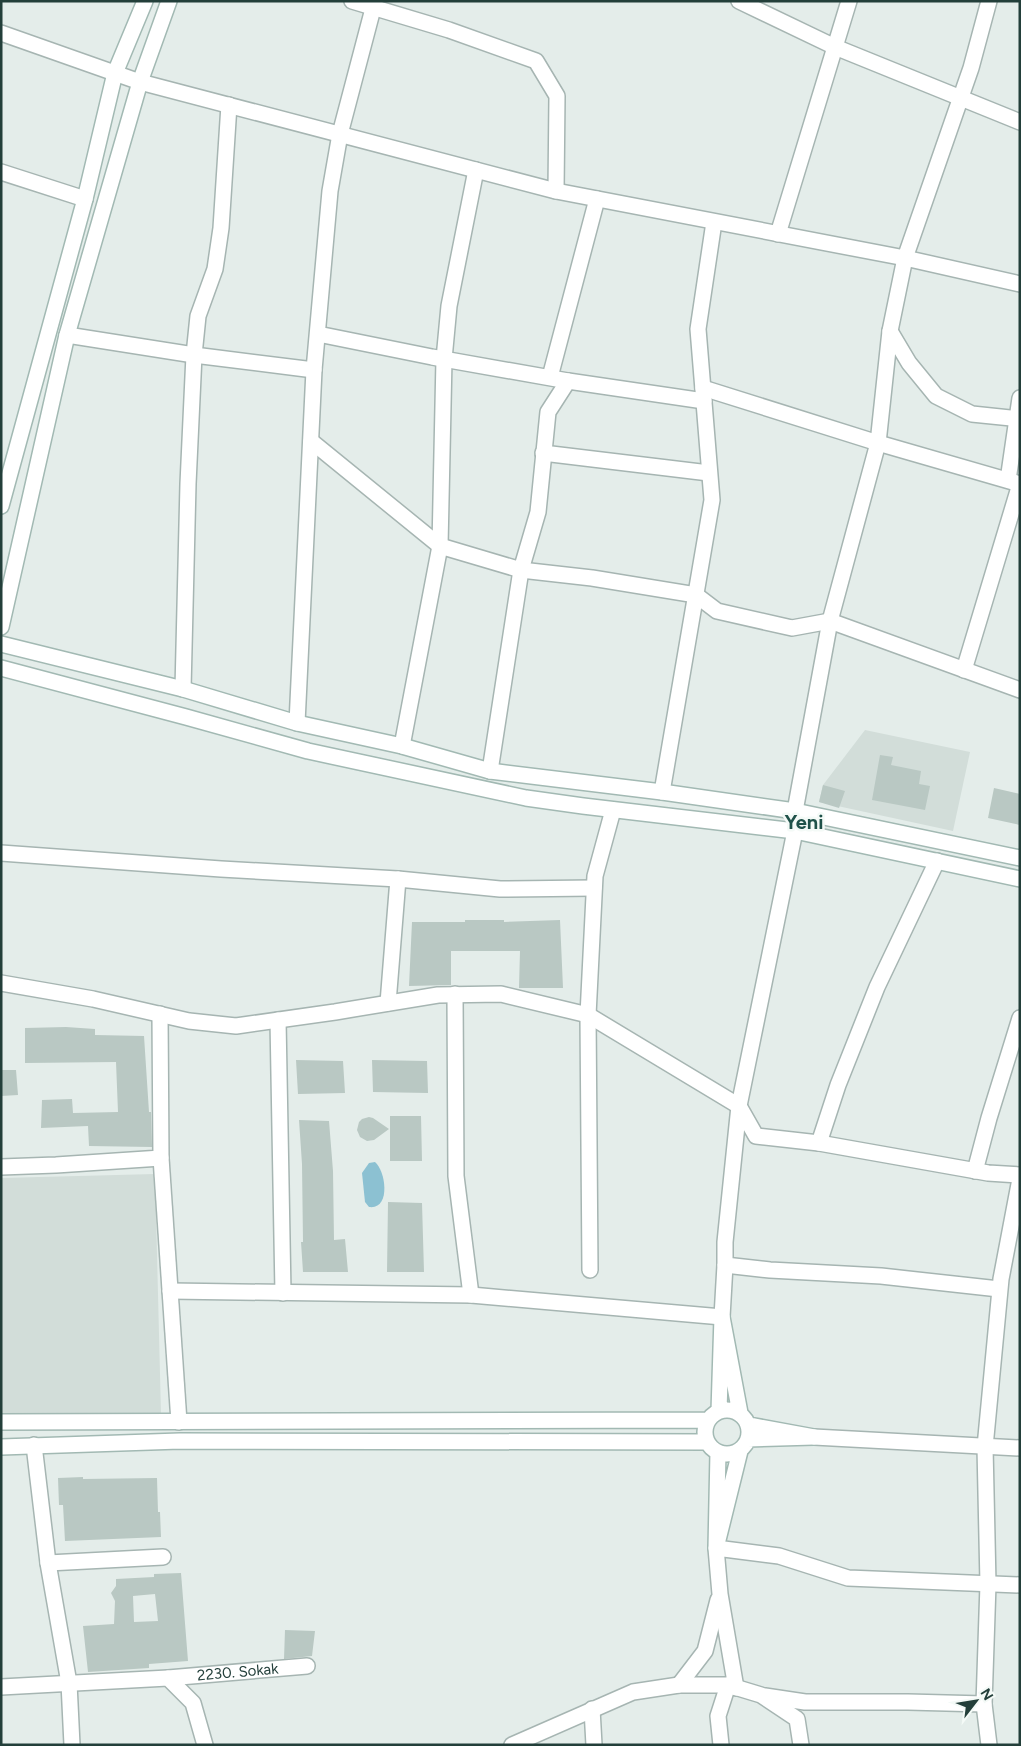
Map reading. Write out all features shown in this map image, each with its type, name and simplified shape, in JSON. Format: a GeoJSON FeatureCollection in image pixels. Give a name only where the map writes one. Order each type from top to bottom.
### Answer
{"type":"FeatureCollection","features":[{"type":"Feature","properties":{"kind":"street"},"geometry":{"type":"LineString","coordinates":[[1,506],[85,199],[115,73],[145,1]]}},
{"type":"Feature","properties":{"kind":"street"},"geometry":{"type":"LineString","coordinates":[[1,627],[67,335],[140,82],[169,1]]}},
{"type":"Feature","properties":{"kind":"street"},"geometry":{"type":"LineString","coordinates":[[352,1],[374,5],[536,61],[557,96],[556,191]]}},
{"type":"Feature","properties":{"kind":"street"},"geometry":{"type":"LineString","coordinates":[[739,1],[835,47],[1020,122]]}},
{"type":"Feature","properties":{"kind":"street"},"geometry":{"type":"LineString","coordinates":[[778,234],[848,1]]}},
{"type":"Feature","properties":{"kind":"street"},"geometry":{"type":"LineString","coordinates":[[744,1432],[725,1454],[713,1447],[705,1434],[714,1415],[722,1317],[725,1242],[739,1106],[795,831],[795,811],[830,621],[878,443],[890,331],[905,258],[971,68],[989,1]]}},
{"type":"Feature","properties":{"kind":"street"},"geometry":{"type":"LineString","coordinates":[[297,723],[314,370],[330,191],[340,134],[374,5]]}},
{"type":"Feature","properties":{"kind":"street"},"geometry":{"type":"LineString","coordinates":[[1,33],[140,82],[556,191],[905,258],[1020,284]]}},
{"type":"Feature","properties":{"kind":"street"},"geometry":{"type":"LineString","coordinates":[[183,689],[188,484],[194,355],[198,316],[215,269],[221,228],[229,105]]}},
{"type":"Feature","properties":{"kind":"street"},"geometry":{"type":"LineString","coordinates":[[402,746],[440,546],[444,359],[448,306],[476,170]]}},
{"type":"Feature","properties":{"kind":"street"},"geometry":{"type":"LineString","coordinates":[[1,172],[85,199]]}},
{"type":"Feature","properties":{"kind":"street"},"geometry":{"type":"LineString","coordinates":[[550,377],[597,199]]}},
{"type":"Feature","properties":{"kind":"street"},"geometry":{"type":"LineString","coordinates":[[662,792],[712,500],[698,329],[714,222]]}},
{"type":"Feature","properties":{"kind":"street"},"geometry":{"type":"LineString","coordinates":[[890,331],[909,363],[936,396],[972,414],[1018,419]]}},
{"type":"Feature","properties":{"kind":"street"},"geometry":{"type":"LineString","coordinates":[[318,334],[568,381],[703,395],[1016,483]]}},
{"type":"Feature","properties":{"kind":"street"},"geometry":{"type":"LineString","coordinates":[[67,335],[194,355],[314,370]]}},
{"type":"Feature","properties":{"kind":"street"},"geometry":{"type":"LineString","coordinates":[[490,771],[521,570],[538,512],[548,412],[568,381]]}},
{"type":"Feature","properties":{"kind":"street"},"geometry":{"type":"LineString","coordinates":[[964,670],[1016,483],[1020,398]]}},
{"type":"Feature","properties":{"kind":"street"},"geometry":{"type":"LineString","coordinates":[[311,441],[440,546],[521,570],[592,578],[696,595],[717,611],[792,628],[830,621],[1020,690]]}},
{"type":"Feature","properties":{"kind":"street"},"geometry":{"type":"LineString","coordinates":[[543,453],[710,473]]}},
{"type":"Feature","properties":{"kind":"street"},"geometry":{"type":"LineString","coordinates":[[1,644],[183,689],[297,723],[402,746],[490,771],[662,792],[795,811],[1020,858]]}},
{"type":"Feature","properties":{"kind":"street"},"geometry":{"type":"LineString","coordinates":[[1,668],[308,751],[526,798],[795,831],[1020,879]]}},
{"type":"Feature","properties":{"kind":"street"},"geometry":{"type":"LineString","coordinates":[[590,1270],[588,1015],[594,888],[595,876],[613,810]]}},
{"type":"Feature","properties":{"kind":"street"},"geometry":{"type":"LineString","coordinates":[[1,853],[221,869],[398,879],[500,890],[594,888]]}},
{"type":"Feature","properties":{"kind":"street"},"geometry":{"type":"LineString","coordinates":[[820,1143],[838,1085],[877,987],[938,861]]}},
{"type":"Feature","properties":{"kind":"street"},"geometry":{"type":"LineString","coordinates":[[388,1003],[398,879]]}},
{"type":"Feature","properties":{"kind":"street"},"geometry":{"type":"LineString","coordinates":[[1,983],[93,999],[189,1021],[236,1026],[438,995],[501,994],[588,1015],[739,1106],[756,1136],[820,1143],[975,1171],[1020,1175]]}},
{"type":"Feature","properties":{"kind":"street"},"geometry":{"type":"LineString","coordinates":[[455,994],[456,1176],[471,1295]]}},
{"type":"Feature","properties":{"kind":"street"},"geometry":{"type":"LineString","coordinates":[[160,1014],[161,1158],[179,1422]]}},
{"type":"Feature","properties":{"kind":"street"},"geometry":{"type":"LineString","coordinates":[[975,1171],[989,1118],[1020,1018]]}},
{"type":"Feature","properties":{"kind":"street"},"geometry":{"type":"LineString","coordinates":[[278,1020],[283,1293]]}},
{"type":"Feature","properties":{"kind":"street"},"geometry":{"type":"LineString","coordinates":[[1,1167],[161,1158]]}},
{"type":"Feature","properties":{"kind":"street"},"geometry":{"type":"LineString","coordinates":[[989,1745],[984,1704],[988,1584],[985,1447],[999,1289],[1020,1179]]}},
{"type":"Feature","properties":{"kind":"street"},"geometry":{"type":"LineString","coordinates":[[725,1265],[770,1270],[881,1276],[999,1289]]}},
{"type":"Feature","properties":{"kind":"street"},"geometry":{"type":"LineString","coordinates":[[170,1291],[471,1295],[722,1317]]}},
{"type":"Feature","properties":{"kind":"street"},"geometry":{"type":"LineString","coordinates":[[716,1548],[744,1432],[722,1317]]}},
{"type":"Feature","properties":{"kind":"street"},"geometry":{"type":"LineString","coordinates":[[1,1422],[179,1422],[714,1415],[734,1410],[744,1432]]}},
{"type":"Feature","properties":{"kind":"street"},"geometry":{"type":"LineString","coordinates":[[744,1432],[1020,1448]]}},
{"type":"Feature","properties":{"kind":"street"},"geometry":{"type":"LineString","coordinates":[[1,1447],[180,1441],[713,1447]]}},
{"type":"Feature","properties":{"kind":"street"},"geometry":{"type":"LineString","coordinates":[[34,1445],[48,1563],[69,1683],[72,1745]]}},
{"type":"Feature","properties":{"kind":"street"},"geometry":{"type":"LineString","coordinates":[[713,1447],[716,1548],[732,1686],[718,1716],[720,1745]]}},
{"type":"Feature","properties":{"kind":"street"},"geometry":{"type":"LineString","coordinates":[[716,1548],[779,1556],[848,1578],[1020,1586]]}},
{"type":"Feature","properties":{"kind":"street"},"geometry":{"type":"LineString","coordinates":[[48,1563],[163,1557]]}},
{"type":"Feature","properties":{"kind":"street"},"geometry":{"type":"LineString","coordinates":[[679,1686],[705,1651],[720,1594]]}},
{"type":"Feature","properties":{"kind":"street","name":"2230. Sokak"},"geometry":{"type":"LineString","coordinates":[[1,1687],[168,1678],[307,1666]]}},
{"type":"Feature","properties":{"kind":"street"},"geometry":{"type":"LineString","coordinates":[[168,1678],[193,1703],[205,1745]]}},
{"type":"Feature","properties":{"kind":"street"},"geometry":{"type":"LineString","coordinates":[[512,1745],[633,1692],[679,1686],[732,1686],[761,1695],[805,1702],[984,1704]]}},
{"type":"Feature","properties":{"kind":"street"},"geometry":{"type":"LineString","coordinates":[[761,1695],[797,1719],[801,1745]]}},
{"type":"Feature","properties":{"kind":"street"},"geometry":{"type":"LineString","coordinates":[[592,1709],[594,1745]]}},
{"type":"Feature","properties":{"kind":"shaded area"},"geometry":{"type":"Polygon","coordinates":[[[865,730],[970,752],[953,831],[819,802],[823,785],[865,730]]]}},
{"type":"Feature","properties":{"kind":"shaded area"},"geometry":{"type":"Polygon","coordinates":[[[155,1174],[161,1414],[1,1417],[1,1178],[155,1174]]]}},
{"type":"Feature","properties":{"kind":"water"},"geometry":{"type":"Polygon","coordinates":[[[375,1162],[382,1173],[384,1189],[381,1202],[376,1206],[369,1207],[365,1202],[362,1173],[369,1163],[375,1162]]]}},
{"type":"Feature","properties":{"kind":"building"},"geometry":{"type":"Polygon","coordinates":[[[880,755],[893,757],[891,765],[921,771],[919,784],[930,786],[925,810],[872,800],[880,755]]]}},
{"type":"Feature","properties":{"kind":"building"},"geometry":{"type":"Polygon","coordinates":[[[823,785],[845,791],[839,808],[819,802],[823,785]]]}},
{"type":"Feature","properties":{"kind":"building"},"geometry":{"type":"Polygon","coordinates":[[[994,788],[1020,794],[1020,825],[988,818],[994,788]]]}},
{"type":"Feature","properties":{"kind":"building"},"geometry":{"type":"Polygon","coordinates":[[[465,920],[504,920],[504,922],[560,920],[563,988],[519,988],[520,951],[451,951],[451,985],[409,986],[412,922],[465,922],[465,920]]]}},
{"type":"Feature","properties":{"kind":"building"},"geometry":{"type":"Polygon","coordinates":[[[66,1027],[95,1029],[95,1035],[144,1036],[149,1112],[151,1112],[152,1147],[89,1146],[88,1126],[41,1128],[42,1100],[72,1099],[73,1113],[118,1112],[116,1062],[25,1063],[25,1028],[66,1027]]]}},
{"type":"Feature","properties":{"kind":"building"},"geometry":{"type":"Polygon","coordinates":[[[296,1060],[343,1061],[345,1093],[298,1094],[296,1060]]]}},
{"type":"Feature","properties":{"kind":"building"},"geometry":{"type":"Polygon","coordinates":[[[372,1060],[427,1061],[428,1093],[373,1092],[372,1060]]]}},
{"type":"Feature","properties":{"kind":"building"},"geometry":{"type":"Polygon","coordinates":[[[1,1070],[16,1070],[18,1095],[1,1096],[1,1070]]]}},
{"type":"Feature","properties":{"kind":"building"},"geometry":{"type":"Polygon","coordinates":[[[390,1116],[421,1116],[422,1161],[390,1161],[390,1116]]]}},
{"type":"Feature","properties":{"kind":"building"},"geometry":{"type":"Polygon","coordinates":[[[369,1117],[389,1129],[374,1140],[367,1141],[360,1137],[357,1130],[359,1122],[369,1117]]]}},
{"type":"Feature","properties":{"kind":"building"},"geometry":{"type":"Polygon","coordinates":[[[299,1120],[329,1121],[333,1171],[334,1240],[345,1239],[348,1272],[303,1272],[301,1242],[303,1242],[302,1164],[299,1120]]]}},
{"type":"Feature","properties":{"kind":"building"},"geometry":{"type":"Polygon","coordinates":[[[388,1202],[422,1203],[424,1272],[387,1272],[388,1202]]]}},
{"type":"Feature","properties":{"kind":"building"},"geometry":{"type":"Polygon","coordinates":[[[83,1477],[83,1479],[157,1478],[161,1537],[65,1541],[63,1505],[59,1505],[58,1478],[83,1477]]]}},
{"type":"Feature","properties":{"kind":"building"},"geometry":{"type":"Polygon","coordinates":[[[181,1573],[188,1661],[149,1664],[149,1668],[88,1672],[83,1626],[114,1624],[115,1601],[111,1593],[116,1586],[116,1579],[154,1577],[154,1574],[181,1573]],[[155,1594],[133,1596],[134,1622],[158,1621],[155,1594]]]}},
{"type":"Feature","properties":{"kind":"building"},"geometry":{"type":"Polygon","coordinates":[[[285,1630],[315,1631],[312,1656],[284,1659],[285,1630]]]}},
{"type":"Feature","properties":{"kind":"district","name":"Yeni"},"geometry":{"type":"Point","coordinates":[804,822]}}]}
